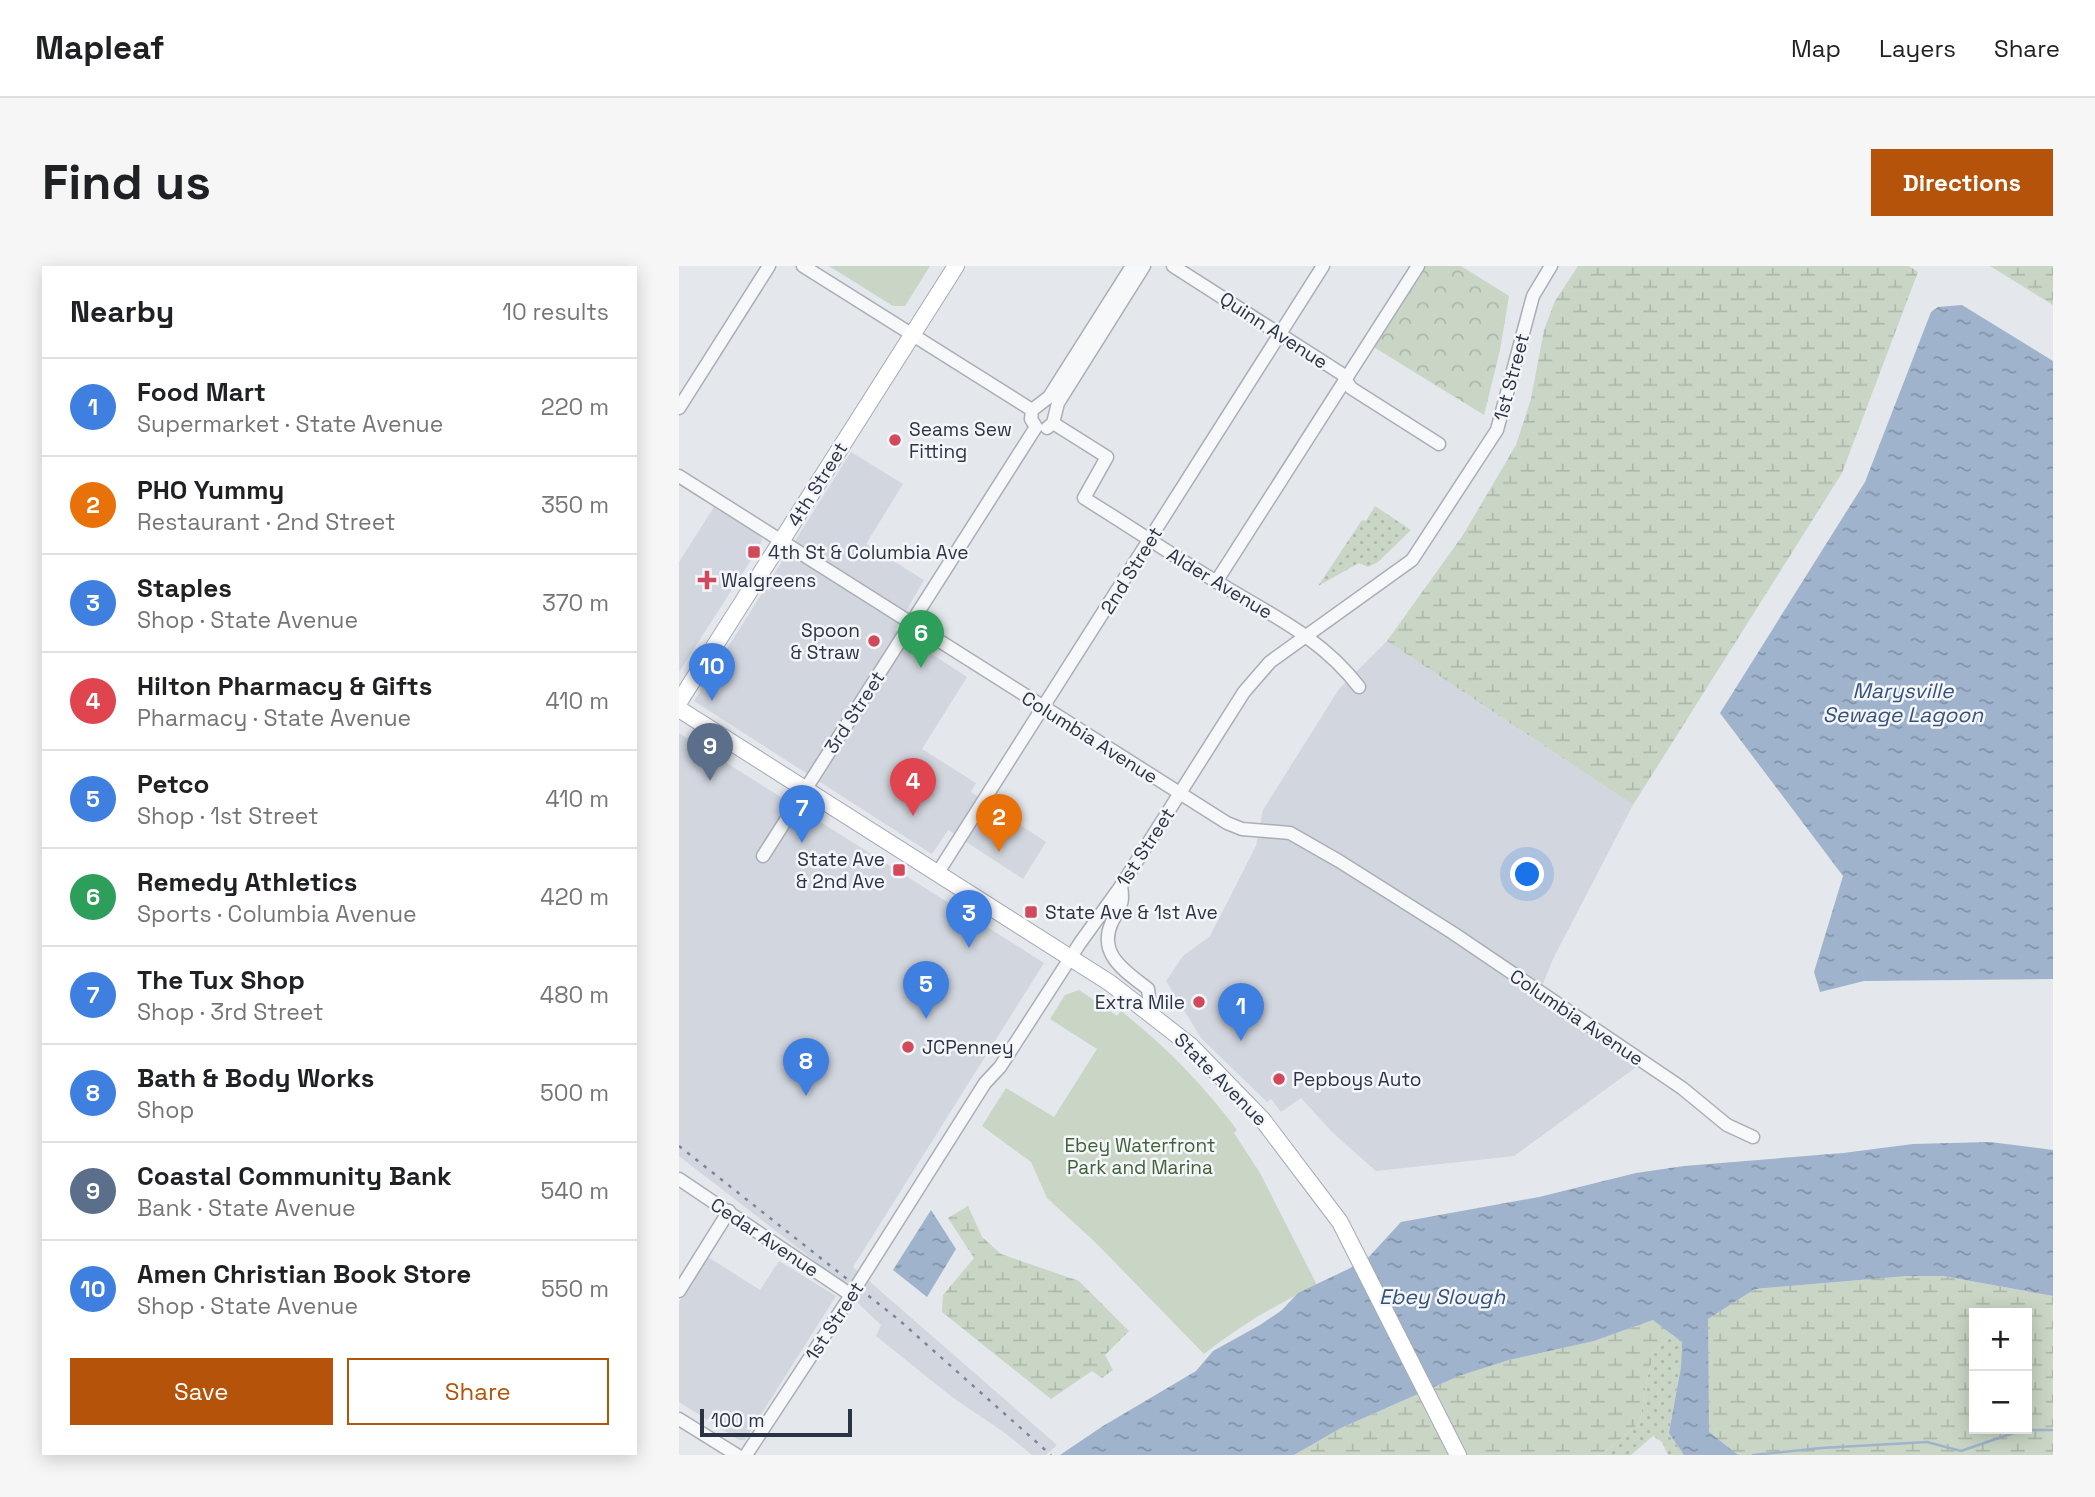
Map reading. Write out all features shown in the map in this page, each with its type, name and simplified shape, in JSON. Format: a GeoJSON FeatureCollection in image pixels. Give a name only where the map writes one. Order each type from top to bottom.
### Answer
{"type":"FeatureCollection","features":[{"type":"Feature","properties":{"kind":"main road","name":"4th Street"},"geometry":{"type":"LineString","coordinates":[[679,702],[956,266]]}},
{"type":"Feature","properties":{"kind":"main road","name":"State Avenue"},"geometry":{"type":"LineString","coordinates":[[679,709],[1110,983],[1191,1046],[1262,1119],[1340,1222],[1458,1455]]}},
{"type":"Feature","properties":{"kind":"street"},"geometry":{"type":"LineString","coordinates":[[679,408],[769,266]]}},
{"type":"Feature","properties":{"kind":"street"},"geometry":{"type":"LineString","coordinates":[[803,266],[1037,407],[1049,406],[1054,418]]}},
{"type":"Feature","properties":{"kind":"street"},"geometry":{"type":"LineString","coordinates":[[1132,266],[1049,397],[1037,407],[1031,419],[1036,427],[1045,429],[1054,418],[1072,379],[1144,266]]}},
{"type":"Feature","properties":{"kind":"street","name":"Quinn Avenue"},"geometry":{"type":"LineString","coordinates":[[1173,266],[1342,374],[1351,388],[1439,444]]}},
{"type":"Feature","properties":{"kind":"street","name":"2nd Street"},"geometry":{"type":"LineString","coordinates":[[937,874],[1323,266]]}},
{"type":"Feature","properties":{"kind":"street"},"geometry":{"type":"LineString","coordinates":[[1216,582],[1418,266]]}},
{"type":"Feature","properties":{"kind":"street","name":"1st Street"},"geometry":{"type":"LineString","coordinates":[[746,1455],[985,1083],[1000,1067],[1070,958],[1121,886],[1244,692],[1270,662],[1412,560],[1497,430],[1533,296],[1551,266]]}},
{"type":"Feature","properties":{"kind":"street","name":"Alder Avenue"},"geometry":{"type":"LineString","coordinates":[[1054,418],[1107,457],[1084,498],[1216,582],[1308,636]]}},
{"type":"Feature","properties":{"kind":"street","name":"3rd Street"},"geometry":{"type":"LineString","coordinates":[[763,856],[1036,427]]}},
{"type":"Feature","properties":{"kind":"street","name":"Columbia Avenue"},"geometry":{"type":"LineString","coordinates":[[679,476],[1227,823],[1242,829],[1290,833],[1339,861],[1453,933],[1682,1088],[1727,1125],[1753,1137]]}},
{"type":"Feature","properties":{"kind":"street"},"geometry":{"type":"LineString","coordinates":[[1308,636],[1338,662],[1359,687]]}},
{"type":"Feature","properties":{"kind":"street"},"geometry":{"type":"LineString","coordinates":[[1121,886],[1124,901],[1111,924],[1107,937],[1108,949],[1113,960],[1148,989],[1151,1014]]}},
{"type":"Feature","properties":{"kind":"street","name":"Cedar Avenue"},"geometry":{"type":"LineString","coordinates":[[679,1179],[851,1295]]}},
{"type":"Feature","properties":{"kind":"street"},"geometry":{"type":"LineString","coordinates":[[679,1291],[729,1211]]}},
{"type":"Feature","properties":{"kind":"street"},"geometry":{"type":"LineString","coordinates":[[679,1419],[737,1455]]}},
{"type":"Feature","properties":{"kind":"shaded area"},"geometry":{"type":"Polygon","coordinates":[[[851,452],[903,484],[866,544],[924,580],[895,630],[967,677],[922,749],[976,783],[971,792],[1046,842],[1023,879],[948,830],[932,854],[694,701],[851,452]]]}},
{"type":"Feature","properties":{"kind":"shaded area"},"geometry":{"type":"Polygon","coordinates":[[[714,507],[762,539],[679,672],[679,562],[714,507]]]}},
{"type":"Feature","properties":{"kind":"shaded area"},"geometry":{"type":"Polygon","coordinates":[[[1387,641],[1633,805],[1553,959],[1538,996],[1639,1065],[1514,1156],[1376,1171],[1333,1133],[1301,1098],[1281,1112],[1271,1099],[1267,1102],[1201,1038],[1166,981],[1183,956],[1210,936],[1256,846],[1263,810],[1339,689],[1387,641]]]}},
{"type":"Feature","properties":{"kind":"shaded area"},"geometry":{"type":"Polygon","coordinates":[[[679,733],[1044,963],[853,1267],[1057,1445],[1046,1455],[1032,1455],[952,1397],[876,1336],[881,1325],[811,1258],[679,1156],[679,733]]]}},
{"type":"Feature","properties":{"kind":"shaded area"},"geometry":{"type":"Polygon","coordinates":[[[708,1257],[760,1290],[779,1261],[836,1296],[745,1440],[739,1440],[679,1402],[679,1302],[708,1257]]]}},
{"type":"Feature","properties":{"kind":"green space"},"geometry":{"type":"Polygon","coordinates":[[[829,266],[930,266],[905,306],[893,306],[829,266]]]}},
{"type":"Feature","properties":{"kind":"green space"},"geometry":{"type":"Polygon","coordinates":[[[1424,266],[1461,266],[1509,296],[1500,350],[1484,415],[1372,346],[1424,266]]]}},
{"type":"Feature","properties":{"kind":"green space"},"geometry":{"type":"Polygon","coordinates":[[[1578,266],[1909,266],[1918,272],[1842,473],[1633,805],[1387,641],[1463,535],[1516,445],[1531,399],[1544,330],[1555,301],[1578,266]]]}},
{"type":"Feature","properties":{"kind":"green space"},"geometry":{"type":"Polygon","coordinates":[[[1990,266],[2053,266],[2053,305],[1990,266]]]}},
{"type":"Feature","properties":{"kind":"green space"},"geometry":{"type":"Polygon","coordinates":[[[1375,506],[1411,530],[1378,562],[1368,567],[1359,563],[1318,586],[1362,520],[1366,521],[1375,506]]]}},
{"type":"Feature","properties":{"kind":"green space","name":"Ebey Waterfront Park and Marina"},"geometry":{"type":"Polygon","coordinates":[[[1079,990],[1117,1016],[1121,1011],[1137,1024],[1183,1066],[1224,1113],[1237,1130],[1234,1133],[1260,1173],[1317,1285],[1259,1316],[1204,1354],[1096,1243],[1047,1198],[1031,1162],[982,1126],[1006,1088],[1054,1117],[1097,1049],[1050,1019],[1065,995],[1079,990]]]}},
{"type":"Feature","properties":{"kind":"green space"},"geometry":{"type":"Polygon","coordinates":[[[968,1206],[982,1237],[1001,1254],[1079,1281],[1129,1331],[1105,1355],[1113,1370],[1102,1378],[1092,1371],[1051,1399],[942,1312],[943,1295],[974,1258],[948,1218],[968,1206]]]}},
{"type":"Feature","properties":{"kind":"green space"},"geometry":{"type":"Polygon","coordinates":[[[1907,1276],[1943,1276],[2053,1296],[2053,1455],[1684,1455],[1669,1433],[1681,1367],[1682,1343],[1673,1335],[1655,1350],[1640,1422],[1605,1452],[1597,1455],[1294,1455],[1341,1428],[1459,1376],[1509,1360],[1594,1341],[1653,1320],[1708,1319],[1755,1289],[1907,1276]]]}},
{"type":"Feature","properties":{"kind":"green space"},"geometry":{"type":"Polygon","coordinates":[[[1673,1335],[1682,1342],[1681,1367],[1669,1433],[1684,1455],[1668,1455],[1662,1442],[1653,1436],[1631,1455],[1597,1455],[1605,1452],[1640,1422],[1655,1350],[1673,1335]]]}},
{"type":"Feature","properties":{"kind":"water","name":"Marysville Sewage Lagoon"},"geometry":{"type":"Polygon","coordinates":[[[1962,305],[2053,361],[2053,979],[1864,981],[1820,992],[1814,972],[1843,876],[1720,713],[1865,482],[1931,312],[1938,307],[1962,305]]]}},
{"type":"Feature","properties":{"kind":"water","name":"Ebey Slough"},"geometry":{"type":"Polygon","coordinates":[[[1990,1142],[2053,1150],[2053,1296],[1943,1276],[1907,1276],[1755,1289],[1708,1319],[1709,1432],[1738,1455],[1684,1455],[1669,1433],[1681,1367],[1682,1342],[1653,1320],[1594,1341],[1509,1360],[1459,1376],[1341,1428],[1294,1455],[1060,1455],[1196,1371],[1213,1351],[1282,1310],[1298,1293],[1365,1261],[1401,1222],[1539,1197],[1636,1173],[1684,1166],[1843,1153],[1913,1144],[1990,1142]]]}},
{"type":"Feature","properties":{"kind":"water"},"geometry":{"type":"Polygon","coordinates":[[[931,1210],[956,1249],[927,1297],[893,1270],[931,1210]]]}},
{"type":"Feature","properties":{"kind":"waterway"},"geometry":{"type":"LineString","coordinates":[[1753,1455],[1927,1442],[1961,1451],[2022,1430],[2053,1430]]}},
{"type":"Feature","properties":{"kind":"railway"},"geometry":{"type":"LineString","coordinates":[[679,1146],[899,1320],[1051,1455]]}},
{"type":"Feature","properties":{"kind":"place","name":"Seams Sew Fitting"},"geometry":{"type":"Point","coordinates":[895,440]}},
{"type":"Feature","properties":{"kind":"place","name":"4th St & Columbia Ave"},"geometry":{"type":"Point","coordinates":[754,552]}},
{"type":"Feature","properties":{"kind":"place","name":"Walgreens"},"geometry":{"type":"Point","coordinates":[707,580]}},
{"type":"Feature","properties":{"kind":"place","name":"Spoon & Straw"},"geometry":{"type":"Point","coordinates":[874,641]}},
{"type":"Feature","properties":{"kind":"place","name":"Remedy Athletics"},"geometry":{"type":"Point","coordinates":[921,668]}},
{"type":"Feature","properties":{"kind":"place","name":"Amen Christian Book Store"},"geometry":{"type":"Point","coordinates":[712,701]}},
{"type":"Feature","properties":{"kind":"place","name":"Coastal Community Bank"},"geometry":{"type":"Point","coordinates":[710,781]}},
{"type":"Feature","properties":{"kind":"place","name":"Hilton Pharmacy & Gifts"},"geometry":{"type":"Point","coordinates":[913,816]}},
{"type":"Feature","properties":{"kind":"place","name":"The Tux Shop"},"geometry":{"type":"Point","coordinates":[802,843]}},
{"type":"Feature","properties":{"kind":"place","name":"PHO Yummy"},"geometry":{"type":"Point","coordinates":[999,852]}},
{"type":"Feature","properties":{"kind":"place","name":"State Ave & 2nd Ave"},"geometry":{"type":"Point","coordinates":[899,870]}},
{"type":"Feature","properties":{"kind":"place","name":"State Ave & 1st Ave"},"geometry":{"type":"Point","coordinates":[1031,912]}},
{"type":"Feature","properties":{"kind":"place","name":"Staples"},"geometry":{"type":"Point","coordinates":[969,948]}},
{"type":"Feature","properties":{"kind":"place","name":"Extra Mile"},"geometry":{"type":"Point","coordinates":[1199,1002]}},
{"type":"Feature","properties":{"kind":"place","name":"Petco"},"geometry":{"type":"Point","coordinates":[926,1019]}},
{"type":"Feature","properties":{"kind":"place","name":"Food Mart"},"geometry":{"type":"Point","coordinates":[1241,1041]}},
{"type":"Feature","properties":{"kind":"place","name":"JCPenney"},"geometry":{"type":"Point","coordinates":[908,1047]}},
{"type":"Feature","properties":{"kind":"place","name":"Pepboys Auto"},"geometry":{"type":"Point","coordinates":[1279,1079]}},
{"type":"Feature","properties":{"kind":"place","name":"Bath & Body Works"},"geometry":{"type":"Point","coordinates":[806,1096]}}]}
